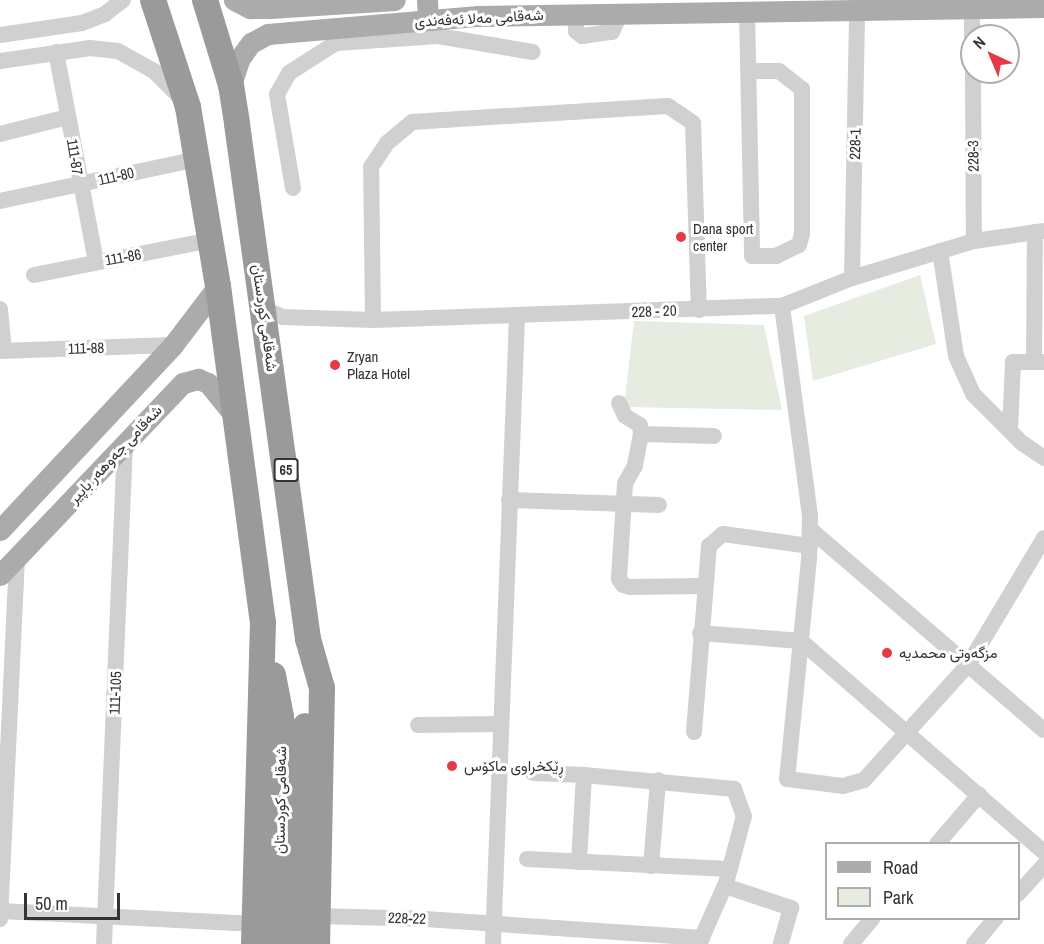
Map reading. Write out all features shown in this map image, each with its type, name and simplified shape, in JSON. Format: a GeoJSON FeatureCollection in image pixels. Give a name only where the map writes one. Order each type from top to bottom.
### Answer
{"type":"FeatureCollection","features":[{"type":"Feature","properties":{"kind":"highway","name":"شەقامی کوردستان"},"geometry":{"type":"LineString","coordinates":[[153,0],[188,107],[218,286],[263,622],[281,717],[275,944]]}},
{"type":"Feature","properties":{"kind":"highway","name":"شەقامی کوردستان"},"geometry":{"type":"LineString","coordinates":[[205,0],[231,85],[308,639],[322,688],[320,916],[317,944]]}},
{"type":"Feature","properties":{"kind":"highway","name":"شەقامی کوردستان"},"geometry":{"type":"LineString","coordinates":[[255,934],[263,622]]}},
{"type":"Feature","properties":{"kind":"highway","name":"شەقامی کوردستان"},"geometry":{"type":"LineString","coordinates":[[294,944],[308,639]]}},
{"type":"Feature","properties":{"kind":"main road"},"geometry":{"type":"LineString","coordinates":[[234,0],[250,8],[302,3],[386,0]]}},
{"type":"Feature","properties":{"kind":"main road","name":"شەقامی مەلا ئەفەندی"},"geometry":{"type":"LineString","coordinates":[[231,85],[242,53],[268,34],[432,19],[621,12],[857,10],[964,5],[1044,7]]}},
{"type":"Feature","properties":{"kind":"main road"},"geometry":{"type":"LineString","coordinates":[[0,530],[173,345],[218,286]]}},
{"type":"Feature","properties":{"kind":"main road","name":"شەقامی جەوهەر باپیر"},"geometry":{"type":"LineString","coordinates":[[0,575],[125,442],[188,380],[198,379],[212,386],[234,415]]}},
{"type":"Feature","properties":{"kind":"street"},"geometry":{"type":"LineString","coordinates":[[0,35],[64,25],[105,14],[123,0]]}},
{"type":"Feature","properties":{"kind":"street"},"geometry":{"type":"LineString","coordinates":[[964,5],[969,24]]}},
{"type":"Feature","properties":{"kind":"street"},"geometry":{"type":"LineString","coordinates":[[747,10],[752,256],[776,256],[799,245],[802,234],[802,89],[779,71],[749,71]]}},
{"type":"Feature","properties":{"kind":"street","name":"228-1"},"geometry":{"type":"LineString","coordinates":[[852,278],[857,10]]}},
{"type":"Feature","properties":{"kind":"street"},"geometry":{"type":"LineString","coordinates":[[293,189],[277,94],[289,73],[336,43],[432,19],[533,52]]}},
{"type":"Feature","properties":{"kind":"street","name":"111-87"},"geometry":{"type":"LineString","coordinates":[[64,25],[63,52],[68,117],[79,185],[96,262]]}},
{"type":"Feature","properties":{"kind":"street"},"geometry":{"type":"LineString","coordinates":[[0,61],[90,48],[126,53],[154,71],[188,107]]}},
{"type":"Feature","properties":{"kind":"street","name":"228-3"},"geometry":{"type":"LineString","coordinates":[[973,84],[974,241]]}},
{"type":"Feature","properties":{"kind":"street"},"geometry":{"type":"LineString","coordinates":[[373,320],[371,167],[387,143],[412,122],[668,106],[682,112],[693,123],[699,310]]}},
{"type":"Feature","properties":{"kind":"street"},"geometry":{"type":"LineString","coordinates":[[0,134],[68,117]]}},
{"type":"Feature","properties":{"kind":"street","name":"111-80"},"geometry":{"type":"LineString","coordinates":[[0,201],[197,159]]}},
{"type":"Feature","properties":{"kind":"street"},"geometry":{"type":"LineString","coordinates":[[1010,429],[1013,362],[1039,362],[1039,231]]}},
{"type":"Feature","properties":{"kind":"street","name":"228 - 20"},"geometry":{"type":"LineString","coordinates":[[262,297],[273,314],[291,318],[373,320],[517,317],[782,306],[852,278],[974,241],[1039,231]]}},
{"type":"Feature","properties":{"kind":"street","name":"111-86"},"geometry":{"type":"LineString","coordinates":[[34,275],[211,240]]}},
{"type":"Feature","properties":{"kind":"street"},"geometry":{"type":"LineString","coordinates":[[940,251],[956,356],[973,394],[1044,458]]}},
{"type":"Feature","properties":{"kind":"street"},"geometry":{"type":"LineString","coordinates":[[782,306],[810,528],[787,779],[853,785],[864,780],[968,665],[1044,538]]}},
{"type":"Feature","properties":{"kind":"street"},"geometry":{"type":"LineString","coordinates":[[0,309],[2,351]]}},
{"type":"Feature","properties":{"kind":"street"},"geometry":{"type":"LineString","coordinates":[[493,944],[517,317]]}},
{"type":"Feature","properties":{"kind":"street","name":"111-88"},"geometry":{"type":"LineString","coordinates":[[2,351],[173,345]]}},
{"type":"Feature","properties":{"kind":"street"},"geometry":{"type":"LineString","coordinates":[[619,403],[625,416],[640,425],[641,434],[635,466],[625,483],[620,579],[623,585],[704,586]]}},
{"type":"Feature","properties":{"kind":"street"},"geometry":{"type":"LineString","coordinates":[[641,434],[714,435]]}},
{"type":"Feature","properties":{"kind":"street","name":"111-105"},"geometry":{"type":"LineString","coordinates":[[104,944],[125,442]]}},
{"type":"Feature","properties":{"kind":"street"},"geometry":{"type":"LineString","coordinates":[[509,500],[659,505]]}},
{"type":"Feature","properties":{"kind":"street"},"geometry":{"type":"LineString","coordinates":[[810,528],[1044,730]]}},
{"type":"Feature","properties":{"kind":"street"},"geometry":{"type":"LineString","coordinates":[[694,732],[708,546],[715,537],[723,534],[810,546]]}},
{"type":"Feature","properties":{"kind":"street"},"geometry":{"type":"LineString","coordinates":[[0,919],[16,558]]}},
{"type":"Feature","properties":{"kind":"street"},"geometry":{"type":"LineString","coordinates":[[700,633],[801,641],[1044,852]]}},
{"type":"Feature","properties":{"kind":"street"},"geometry":{"type":"LineString","coordinates":[[418,725],[500,724]]}},
{"type":"Feature","properties":{"kind":"street"},"geometry":{"type":"LineString","coordinates":[[533,773],[658,780],[734,789],[744,816],[730,869],[700,941]]}},
{"type":"Feature","properties":{"kind":"street"},"geometry":{"type":"LineString","coordinates":[[579,862],[584,775]]}},
{"type":"Feature","properties":{"kind":"street"},"geometry":{"type":"LineString","coordinates":[[651,866],[658,780]]}},
{"type":"Feature","properties":{"kind":"street"},"geometry":{"type":"LineString","coordinates":[[938,842],[979,795]]}},
{"type":"Feature","properties":{"kind":"street"},"geometry":{"type":"LineString","coordinates":[[527,859],[730,869]]}},
{"type":"Feature","properties":{"kind":"street"},"geometry":{"type":"LineString","coordinates":[[1020,892],[1044,865]]}},
{"type":"Feature","properties":{"kind":"street"},"geometry":{"type":"LineString","coordinates":[[724,886],[790,908],[781,944]]}},
{"type":"Feature","properties":{"kind":"street"},"geometry":{"type":"LineString","coordinates":[[0,911],[105,916],[255,934]]}},
{"type":"Feature","properties":{"kind":"street","name":"228-22"},"geometry":{"type":"LineString","coordinates":[[320,916],[494,923],[586,938],[700,941]]}},
{"type":"Feature","properties":{"kind":"street"},"geometry":{"type":"LineString","coordinates":[[851,944],[871,920]]}},
{"type":"Feature","properties":{"kind":"street"},"geometry":{"type":"LineString","coordinates":[[974,944],[994,920]]}},
{"type":"Feature","properties":{"kind":"green space"},"geometry":{"type":"Polygon","coordinates":[[[920,275],[936,344],[813,381],[804,316],[920,275]]]}},
{"type":"Feature","properties":{"kind":"green space"},"geometry":{"type":"Polygon","coordinates":[[[634,321],[764,325],[782,410],[624,407],[634,321]]]}},
{"type":"Feature","properties":{"kind":"place","name":"Dana sport center"},"geometry":{"type":"Point","coordinates":[681,237]}},
{"type":"Feature","properties":{"kind":"place","name":"Zryan Plaza Hotel"},"geometry":{"type":"Point","coordinates":[335,365]}},
{"type":"Feature","properties":{"kind":"place","name":"مزگەوتی محمدیە"},"geometry":{"type":"Point","coordinates":[887,653]}},
{"type":"Feature","properties":{"kind":"place","name":"ڕێکخراوی ماکۆس"},"geometry":{"type":"Point","coordinates":[452,766]}}]}
